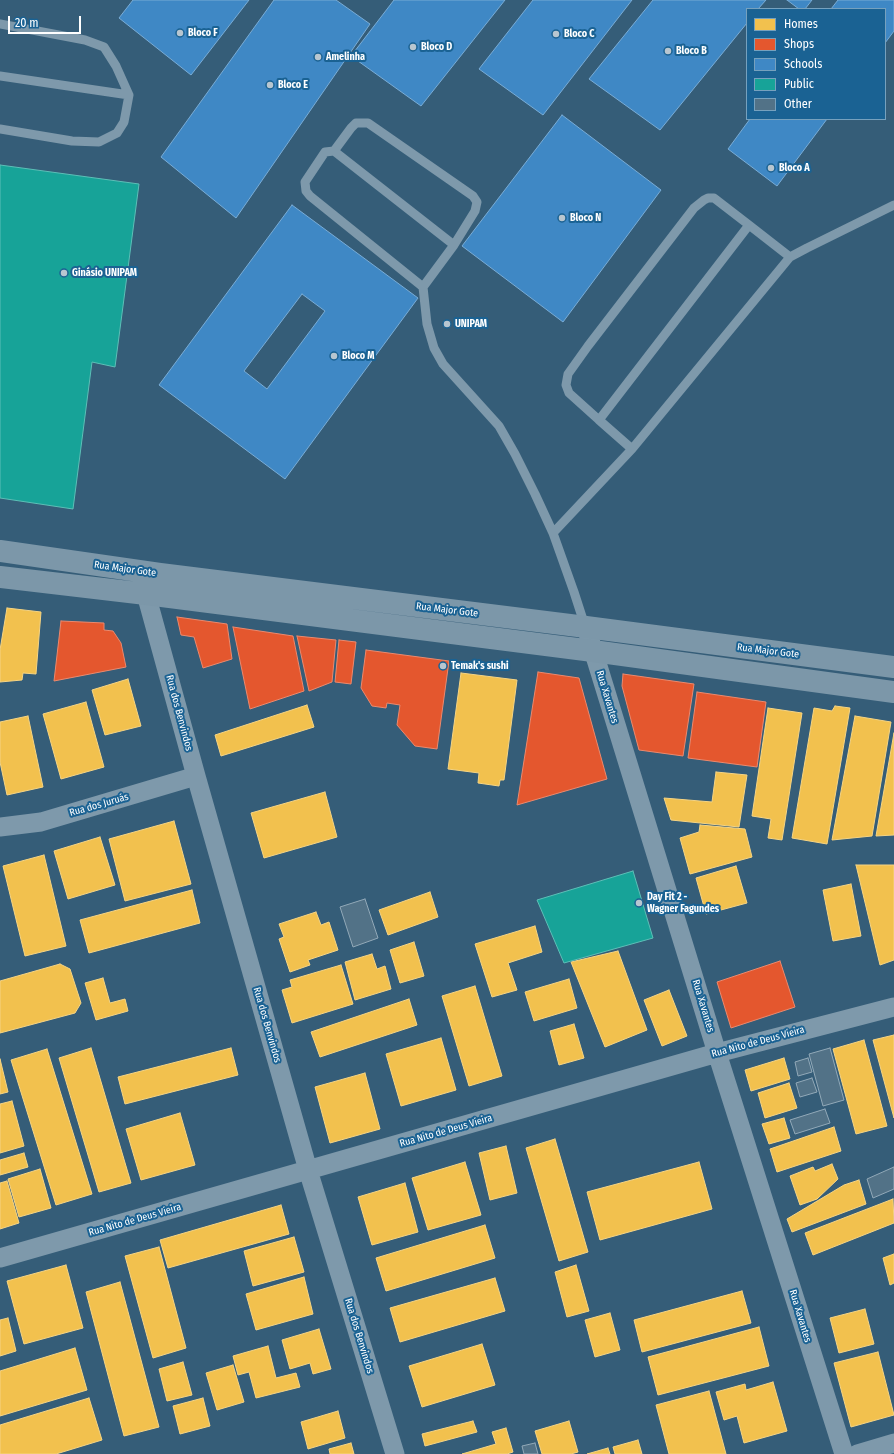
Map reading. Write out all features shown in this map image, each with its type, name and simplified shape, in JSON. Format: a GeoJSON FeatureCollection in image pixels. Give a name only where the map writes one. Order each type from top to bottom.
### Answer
{"type":"FeatureCollection","features":[{"type":"Feature","properties":{"kind":"main road","name":"Rua Major Gote"},"geometry":{"type":"LineString","coordinates":[[0,551],[160,574],[894,667]]}},
{"type":"Feature","properties":{"kind":"main road"},"geometry":{"type":"LineString","coordinates":[[0,577],[146,594],[593,651],[894,692]]}},
{"type":"Feature","properties":{"kind":"street","name":"Rua dos Benvindos"},"geometry":{"type":"LineString","coordinates":[[146,594],[308,1170],[395,1454]]}},
{"type":"Feature","properties":{"kind":"street","name":"Rua Xavantes"},"geometry":{"type":"LineString","coordinates":[[586,627],[844,1454]]}},
{"type":"Feature","properties":{"kind":"street","name":"Rua dos Juruás"},"geometry":{"type":"LineString","coordinates":[[0,827],[41,822],[196,776]]}},
{"type":"Feature","properties":{"kind":"street","name":"Rua Nito de Deus Vieira"},"geometry":{"type":"LineString","coordinates":[[0,1258],[718,1053],[894,1007]]}},
{"type":"Feature","properties":{"kind":"street"},"geometry":{"type":"LineString","coordinates":[[857,1454],[894,1444]]}},
{"type":"Feature","properties":{"kind":"lane"},"geometry":{"type":"LineString","coordinates":[[0,24],[85,40],[104,47],[116,66],[129,96],[124,122],[117,133],[99,142],[72,141],[0,129]]}},
{"type":"Feature","properties":{"kind":"lane"},"geometry":{"type":"LineString","coordinates":[[0,76],[129,96]]}},
{"type":"Feature","properties":{"kind":"lane"},"geometry":{"type":"LineString","coordinates":[[334,151],[356,123],[368,123],[473,196],[477,205],[475,211],[454,245],[423,287],[427,324],[434,348],[443,364],[499,426],[536,494],[553,533],[586,627]]}},
{"type":"Feature","properties":{"kind":"lane"},"geometry":{"type":"LineString","coordinates":[[423,287],[306,192],[305,182],[323,154],[328,151],[334,151],[454,245]]}},
{"type":"Feature","properties":{"kind":"lane"},"geometry":{"type":"LineString","coordinates":[[632,450],[569,393],[566,385],[568,374],[694,208],[708,198],[714,198],[790,258]]}},
{"type":"Feature","properties":{"kind":"lane"},"geometry":{"type":"LineString","coordinates":[[553,533],[632,450],[790,258],[894,205]]}},
{"type":"Feature","properties":{"kind":"lane"},"geometry":{"type":"LineString","coordinates":[[599,420],[749,225]]}},
{"type":"Feature","properties":{"kind":"building: Homes"},"geometry":{"type":"Polygon","coordinates":[[[7,608],[41,612],[36,674],[23,673],[22,680],[0,682],[0,650],[7,608]]]}},
{"type":"Feature","properties":{"kind":"building: Homes"},"geometry":{"type":"Polygon","coordinates":[[[461,673],[517,680],[504,780],[500,780],[499,786],[478,783],[479,773],[448,769],[461,673]]]}},
{"type":"Feature","properties":{"kind":"building: Homes"},"geometry":{"type":"Polygon","coordinates":[[[128,679],[141,726],[105,735],[92,690],[128,679]]]}},
{"type":"Feature","properties":{"kind":"building: Homes"},"geometry":{"type":"Polygon","coordinates":[[[86,702],[104,767],[61,779],[43,714],[86,702]]]}},
{"type":"Feature","properties":{"kind":"building: Homes"},"geometry":{"type":"Polygon","coordinates":[[[307,705],[314,727],[221,756],[215,735],[307,705]]]}},
{"type":"Feature","properties":{"kind":"building: Homes"},"geometry":{"type":"Polygon","coordinates":[[[835,706],[850,708],[827,844],[792,838],[814,708],[832,711],[835,706]]]}},
{"type":"Feature","properties":{"kind":"building: Homes"},"geometry":{"type":"Polygon","coordinates":[[[768,708],[802,713],[782,840],[768,838],[771,819],[752,816],[768,708]]]}},
{"type":"Feature","properties":{"kind":"building: Homes"},"geometry":{"type":"Polygon","coordinates":[[[28,716],[43,787],[7,795],[0,762],[0,722],[28,716]]]}},
{"type":"Feature","properties":{"kind":"building: Homes"},"geometry":{"type":"Polygon","coordinates":[[[855,716],[891,722],[872,836],[832,840],[855,716]]]}},
{"type":"Feature","properties":{"kind":"building: Homes"},"geometry":{"type":"Polygon","coordinates":[[[894,733],[894,835],[876,836],[894,733]]]}},
{"type":"Feature","properties":{"kind":"building: Homes"},"geometry":{"type":"Polygon","coordinates":[[[716,772],[747,775],[739,827],[671,820],[664,798],[712,802],[716,772]]]}},
{"type":"Feature","properties":{"kind":"building: Homes"},"geometry":{"type":"Polygon","coordinates":[[[325,792],[337,837],[264,858],[251,813],[325,792]]]}},
{"type":"Feature","properties":{"kind":"building: Homes"},"geometry":{"type":"Polygon","coordinates":[[[174,821],[191,884],[125,901],[109,839],[174,821]]]}},
{"type":"Feature","properties":{"kind":"building: Homes"},"geometry":{"type":"Polygon","coordinates":[[[700,825],[745,829],[752,857],[690,874],[680,838],[699,832],[700,825]]]}},
{"type":"Feature","properties":{"kind":"building: Homes"},"geometry":{"type":"Polygon","coordinates":[[[100,837],[115,885],[68,899],[54,851],[100,837]]]}},
{"type":"Feature","properties":{"kind":"building: Homes"},"geometry":{"type":"Polygon","coordinates":[[[44,855],[66,946],[25,956],[3,866],[44,855]]]}},
{"type":"Feature","properties":{"kind":"building: Homes"},"geometry":{"type":"Polygon","coordinates":[[[856,865],[894,865],[894,960],[880,965],[856,865]]]}},
{"type":"Feature","properties":{"kind":"building: Homes"},"geometry":{"type":"Polygon","coordinates":[[[736,866],[747,903],[706,914],[696,878],[736,866]]]}},
{"type":"Feature","properties":{"kind":"building: Homes"},"geometry":{"type":"Polygon","coordinates":[[[851,884],[861,936],[833,941],[823,890],[851,884]]]}},
{"type":"Feature","properties":{"kind":"building: Homes"},"geometry":{"type":"Polygon","coordinates":[[[192,890],[200,923],[89,953],[80,920],[192,890]]]}},
{"type":"Feature","properties":{"kind":"building: Homes"},"geometry":{"type":"Polygon","coordinates":[[[430,892],[438,917],[388,935],[379,910],[430,892]]]}},
{"type":"Feature","properties":{"kind":"building: Homes"},"geometry":{"type":"Polygon","coordinates":[[[316,912],[321,925],[329,922],[338,950],[308,960],[310,965],[290,972],[279,939],[284,937],[279,924],[316,912]]]}},
{"type":"Feature","properties":{"kind":"building: Homes"},"geometry":{"type":"Polygon","coordinates":[[[535,926],[542,952],[508,963],[517,990],[492,997],[475,944],[535,926]]]}},
{"type":"Feature","properties":{"kind":"building: Homes"},"geometry":{"type":"Polygon","coordinates":[[[414,942],[424,976],[400,983],[390,950],[414,942]]]}},
{"type":"Feature","properties":{"kind":"building: Homes"},"geometry":{"type":"Polygon","coordinates":[[[618,951],[647,1030],[605,1047],[571,962],[618,951]]]}},
{"type":"Feature","properties":{"kind":"building: Homes"},"geometry":{"type":"Polygon","coordinates":[[[372,954],[377,969],[385,966],[391,989],[355,1000],[345,962],[372,954]]]}},
{"type":"Feature","properties":{"kind":"building: Homes"},"geometry":{"type":"Polygon","coordinates":[[[60,964],[70,969],[81,1003],[75,1013],[0,1033],[0,981],[60,964]]]}},
{"type":"Feature","properties":{"kind":"building: Homes"},"geometry":{"type":"Polygon","coordinates":[[[341,965],[353,1004],[292,1023],[282,990],[292,987],[290,980],[341,965]]]}},
{"type":"Feature","properties":{"kind":"building: Homes"},"geometry":{"type":"Polygon","coordinates":[[[103,978],[110,1003],[125,999],[128,1011],[96,1020],[85,983],[103,978]]]}},
{"type":"Feature","properties":{"kind":"building: Homes"},"geometry":{"type":"Polygon","coordinates":[[[569,979],[577,1008],[534,1021],[525,992],[569,979]]]}},
{"type":"Feature","properties":{"kind":"building: Homes"},"geometry":{"type":"Polygon","coordinates":[[[475,986],[502,1076],[469,1086],[442,996],[475,986]]]}},
{"type":"Feature","properties":{"kind":"building: Homes"},"geometry":{"type":"Polygon","coordinates":[[[669,990],[687,1036],[662,1046],[644,1000],[669,990]]]}},
{"type":"Feature","properties":{"kind":"building: Homes"},"geometry":{"type":"Polygon","coordinates":[[[409,999],[417,1025],[320,1057],[311,1032],[409,999]]]}},
{"type":"Feature","properties":{"kind":"building: Homes"},"geometry":{"type":"Polygon","coordinates":[[[574,1024],[584,1058],[559,1065],[550,1031],[574,1024]]]}},
{"type":"Feature","properties":{"kind":"building: Homes"},"geometry":{"type":"Polygon","coordinates":[[[894,1035],[894,1118],[873,1040],[894,1035]]]}},
{"type":"Feature","properties":{"kind":"building: Homes"},"geometry":{"type":"Polygon","coordinates":[[[441,1038],[456,1090],[401,1106],[386,1054],[441,1038]]]}},
{"type":"Feature","properties":{"kind":"building: Homes"},"geometry":{"type":"Polygon","coordinates":[[[864,1040],[887,1126],[856,1134],[833,1049],[864,1040]]]}},
{"type":"Feature","properties":{"kind":"building: Homes"},"geometry":{"type":"Polygon","coordinates":[[[91,1048],[131,1183],[99,1192],[59,1058],[91,1048]]]}},
{"type":"Feature","properties":{"kind":"building: Homes"},"geometry":{"type":"Polygon","coordinates":[[[231,1048],[238,1075],[125,1104],[118,1077],[231,1048]]]}},
{"type":"Feature","properties":{"kind":"building: Homes"},"geometry":{"type":"Polygon","coordinates":[[[47,1049],[92,1194],[56,1205],[11,1060],[47,1049]]]}},
{"type":"Feature","properties":{"kind":"building: Homes"},"geometry":{"type":"Polygon","coordinates":[[[784,1058],[790,1079],[751,1091],[745,1070],[784,1058]]]}},
{"type":"Feature","properties":{"kind":"building: Homes"},"geometry":{"type":"Polygon","coordinates":[[[0,1059],[8,1092],[0,1094],[0,1059]]]}},
{"type":"Feature","properties":{"kind":"building: Homes"},"geometry":{"type":"Polygon","coordinates":[[[365,1073],[380,1129],[330,1143],[315,1087],[365,1073]]]}},
{"type":"Feature","properties":{"kind":"building: Homes"},"geometry":{"type":"Polygon","coordinates":[[[789,1083],[797,1108],[765,1118],[758,1093],[789,1083]]]}},
{"type":"Feature","properties":{"kind":"building: Homes"},"geometry":{"type":"Polygon","coordinates":[[[12,1101],[24,1146],[0,1153],[0,1104],[12,1101]]]}},
{"type":"Feature","properties":{"kind":"building: Homes"},"geometry":{"type":"Polygon","coordinates":[[[180,1113],[195,1165],[141,1180],[126,1129],[180,1113]]]}},
{"type":"Feature","properties":{"kind":"building: Homes"},"geometry":{"type":"Polygon","coordinates":[[[784,1118],[790,1138],[769,1144],[762,1124],[784,1118]]]}},
{"type":"Feature","properties":{"kind":"building: Homes"},"geometry":{"type":"Polygon","coordinates":[[[834,1127],[841,1151],[777,1172],[770,1149],[834,1127]]]}},
{"type":"Feature","properties":{"kind":"building: Homes"},"geometry":{"type":"Polygon","coordinates":[[[555,1139],[588,1252],[559,1261],[526,1148],[555,1139]]]}},
{"type":"Feature","properties":{"kind":"building: Homes"},"geometry":{"type":"Polygon","coordinates":[[[506,1146],[517,1193],[490,1200],[479,1153],[506,1146]]]}},
{"type":"Feature","properties":{"kind":"building: Homes"},"geometry":{"type":"Polygon","coordinates":[[[24,1153],[28,1167],[0,1175],[0,1160],[24,1153]]]}},
{"type":"Feature","properties":{"kind":"building: Homes"},"geometry":{"type":"Polygon","coordinates":[[[465,1162],[481,1215],[428,1230],[412,1178],[465,1162]]]}},
{"type":"Feature","properties":{"kind":"building: Homes"},"geometry":{"type":"Polygon","coordinates":[[[699,1162],[712,1209],[600,1240],[587,1192],[699,1162]]]}},
{"type":"Feature","properties":{"kind":"building: Homes"},"geometry":{"type":"Polygon","coordinates":[[[832,1164],[838,1179],[817,1199],[800,1205],[790,1176],[813,1167],[815,1171],[832,1164]]]}},
{"type":"Feature","properties":{"kind":"building: Homes"},"geometry":{"type":"Polygon","coordinates":[[[40,1169],[51,1208],[19,1217],[8,1179],[40,1169]]]}},
{"type":"Feature","properties":{"kind":"building: Homes"},"geometry":{"type":"Polygon","coordinates":[[[859,1180],[866,1204],[792,1232],[787,1219],[844,1185],[859,1180]]]}},
{"type":"Feature","properties":{"kind":"building: Homes"},"geometry":{"type":"Polygon","coordinates":[[[7,1181],[19,1223],[0,1229],[0,1183],[7,1181]]]}},
{"type":"Feature","properties":{"kind":"building: Homes"},"geometry":{"type":"Polygon","coordinates":[[[405,1183],[418,1232],[372,1245],[358,1197],[405,1183]]]}},
{"type":"Feature","properties":{"kind":"building: Homes"},"geometry":{"type":"Polygon","coordinates":[[[893,1199],[894,1223],[813,1255],[805,1233],[893,1199]]]}},
{"type":"Feature","properties":{"kind":"building: Homes"},"geometry":{"type":"Polygon","coordinates":[[[281,1205],[289,1234],[168,1268],[160,1240],[281,1205]]]}},
{"type":"Feature","properties":{"kind":"building: Homes"},"geometry":{"type":"Polygon","coordinates":[[[485,1225],[495,1258],[386,1291],[376,1258],[485,1225]]]}},
{"type":"Feature","properties":{"kind":"building: Homes"},"geometry":{"type":"Polygon","coordinates":[[[294,1237],[304,1272],[253,1286],[244,1251],[294,1237]]]}},
{"type":"Feature","properties":{"kind":"building: Homes"},"geometry":{"type":"Polygon","coordinates":[[[159,1247],[186,1348],[153,1358],[125,1256],[159,1247]]]}},
{"type":"Feature","properties":{"kind":"building: Homes"},"geometry":{"type":"Polygon","coordinates":[[[894,1254],[894,1283],[890,1285],[883,1258],[894,1254]]]}},
{"type":"Feature","properties":{"kind":"building: Homes"},"geometry":{"type":"Polygon","coordinates":[[[66,1265],[83,1328],[24,1344],[7,1281],[66,1265]]]}},
{"type":"Feature","properties":{"kind":"building: Homes"},"geometry":{"type":"Polygon","coordinates":[[[576,1265],[589,1311],[567,1317],[555,1272],[576,1265]]]}},
{"type":"Feature","properties":{"kind":"building: Homes"},"geometry":{"type":"Polygon","coordinates":[[[304,1277],[313,1314],[256,1330],[246,1294],[304,1277]]]}},
{"type":"Feature","properties":{"kind":"building: Homes"},"geometry":{"type":"Polygon","coordinates":[[[495,1278],[505,1311],[400,1342],[390,1308],[495,1278]]]}},
{"type":"Feature","properties":{"kind":"building: Homes"},"geometry":{"type":"Polygon","coordinates":[[[120,1282],[159,1427],[124,1436],[86,1292],[120,1282]]]}},
{"type":"Feature","properties":{"kind":"building: Homes"},"geometry":{"type":"Polygon","coordinates":[[[742,1291],[751,1323],[642,1352],[634,1320],[742,1291]]]}},
{"type":"Feature","properties":{"kind":"building: Homes"},"geometry":{"type":"Polygon","coordinates":[[[865,1309],[874,1344],[839,1353],[830,1318],[865,1309]]]}},
{"type":"Feature","properties":{"kind":"building: Homes"},"geometry":{"type":"Polygon","coordinates":[[[610,1313],[620,1350],[595,1357],[585,1320],[610,1313]]]}},
{"type":"Feature","properties":{"kind":"building: Homes"},"geometry":{"type":"Polygon","coordinates":[[[8,1318],[16,1351],[0,1356],[0,1320],[8,1318]]]}},
{"type":"Feature","properties":{"kind":"building: Homes"},"geometry":{"type":"Polygon","coordinates":[[[759,1327],[769,1366],[658,1395],[648,1357],[759,1327]]]}},
{"type":"Feature","properties":{"kind":"building: Homes"},"geometry":{"type":"Polygon","coordinates":[[[319,1329],[331,1369],[313,1374],[310,1363],[290,1369],[282,1340],[319,1329]]]}},
{"type":"Feature","properties":{"kind":"building: Homes"},"geometry":{"type":"Polygon","coordinates":[[[482,1344],[495,1385],[422,1407],[409,1366],[482,1344]]]}},
{"type":"Feature","properties":{"kind":"building: Homes"},"geometry":{"type":"Polygon","coordinates":[[[268,1346],[276,1378],[296,1373],[300,1387],[256,1398],[249,1372],[238,1375],[233,1356],[268,1346]]]}},
{"type":"Feature","properties":{"kind":"building: Homes"},"geometry":{"type":"Polygon","coordinates":[[[75,1348],[87,1390],[0,1416],[0,1371],[75,1348]]]}},
{"type":"Feature","properties":{"kind":"building: Homes"},"geometry":{"type":"Polygon","coordinates":[[[878,1352],[894,1415],[851,1427],[834,1363],[878,1352]]]}},
{"type":"Feature","properties":{"kind":"building: Homes"},"geometry":{"type":"Polygon","coordinates":[[[183,1362],[192,1395],[167,1401],[159,1369],[183,1362]]]}},
{"type":"Feature","properties":{"kind":"building: Homes"},"geometry":{"type":"Polygon","coordinates":[[[233,1365],[244,1402],[217,1410],[206,1373],[233,1365]]]}},
{"type":"Feature","properties":{"kind":"building: Homes"},"geometry":{"type":"Polygon","coordinates":[[[773,1382],[787,1431],[744,1443],[737,1416],[724,1420],[716,1392],[745,1384],[746,1390],[773,1382]]]}},
{"type":"Feature","properties":{"kind":"building: Homes"},"geometry":{"type":"Polygon","coordinates":[[[709,1391],[726,1454],[669,1454],[656,1405],[709,1391]]]}},
{"type":"Feature","properties":{"kind":"building: Homes"},"geometry":{"type":"Polygon","coordinates":[[[89,1398],[102,1440],[56,1454],[0,1454],[0,1425],[89,1398]]]}},
{"type":"Feature","properties":{"kind":"building: Homes"},"geometry":{"type":"Polygon","coordinates":[[[203,1398],[210,1426],[180,1434],[173,1406],[203,1398]]]}},
{"type":"Feature","properties":{"kind":"building: Homes"},"geometry":{"type":"Polygon","coordinates":[[[338,1411],[345,1438],[308,1449],[301,1422],[338,1411]]]}},
{"type":"Feature","properties":{"kind":"building: Homes"},"geometry":{"type":"Polygon","coordinates":[[[473,1421],[477,1432],[425,1446],[422,1434],[473,1421]]]}},
{"type":"Feature","properties":{"kind":"building: Homes"},"geometry":{"type":"Polygon","coordinates":[[[569,1421],[578,1452],[571,1454],[542,1454],[535,1431],[569,1421]]]}},
{"type":"Feature","properties":{"kind":"building: Homes"},"geometry":{"type":"Polygon","coordinates":[[[506,1428],[513,1452],[507,1454],[462,1454],[496,1444],[492,1432],[506,1428]]]}},
{"type":"Feature","properties":{"kind":"building: Homes"},"geometry":{"type":"Polygon","coordinates":[[[638,1440],[642,1454],[615,1454],[613,1447],[638,1440]]]}},
{"type":"Feature","properties":{"kind":"building: Homes"},"geometry":{"type":"Polygon","coordinates":[[[351,1443],[354,1454],[330,1454],[329,1449],[351,1443]]]}},
{"type":"Feature","properties":{"kind":"building: Homes"},"geometry":{"type":"Polygon","coordinates":[[[608,1448],[610,1454],[587,1454],[608,1448]]]}},
{"type":"Feature","properties":{"kind":"building: Shops"},"geometry":{"type":"Polygon","coordinates":[[[177,617],[227,624],[232,659],[203,668],[194,637],[181,635],[177,617]]]}},
{"type":"Feature","properties":{"kind":"building: Shops"},"geometry":{"type":"Polygon","coordinates":[[[61,621],[104,623],[104,630],[113,631],[121,643],[126,667],[54,681],[61,621]]]}},
{"type":"Feature","properties":{"kind":"building: Shops"},"geometry":{"type":"Polygon","coordinates":[[[233,627],[293,636],[304,691],[250,709],[233,627]]]}},
{"type":"Feature","properties":{"kind":"building: Shops"},"geometry":{"type":"Polygon","coordinates":[[[297,636],[336,640],[332,682],[309,691],[297,636]]]}},
{"type":"Feature","properties":{"kind":"building: Shops"},"geometry":{"type":"Polygon","coordinates":[[[339,640],[356,642],[351,684],[335,682],[339,640]]]}},
{"type":"Feature","properties":{"kind":"building: Shops"},"geometry":{"type":"Polygon","coordinates":[[[366,650],[449,661],[437,749],[415,746],[397,725],[400,705],[387,703],[386,708],[372,706],[361,688],[366,650]]]}},
{"type":"Feature","properties":{"kind":"building: Shops"},"geometry":{"type":"Polygon","coordinates":[[[538,672],[579,678],[607,779],[517,805],[538,672]]]}},
{"type":"Feature","properties":{"kind":"building: Shops"},"geometry":{"type":"Polygon","coordinates":[[[623,674],[694,684],[683,756],[639,750],[622,686],[623,674]]]}},
{"type":"Feature","properties":{"kind":"building: Shops"},"geometry":{"type":"Polygon","coordinates":[[[697,692],[766,702],[757,767],[688,758],[697,692]]]}},
{"type":"Feature","properties":{"kind":"building: Shops"},"geometry":{"type":"Polygon","coordinates":[[[780,961],[795,1007],[731,1028],[717,982],[780,961]]]}},
{"type":"Feature","properties":{"kind":"building: Schools","name":"Bloco F"},"geometry":{"type":"Polygon","coordinates":[[[133,0],[249,0],[191,75],[119,18],[133,0]]]}},
{"type":"Feature","properties":{"kind":"building: Schools","name":"Bloco E"},"geometry":{"type":"Polygon","coordinates":[[[274,0],[336,0],[370,24],[236,218],[161,157],[274,0]]]}},
{"type":"Feature","properties":{"kind":"building: Schools","name":"Bloco D"},"geometry":{"type":"Polygon","coordinates":[[[394,0],[505,0],[421,106],[351,56],[394,0]]]}},
{"type":"Feature","properties":{"kind":"building: Schools","name":"Bloco C"},"geometry":{"type":"Polygon","coordinates":[[[533,0],[632,0],[543,115],[479,69],[533,0]]]}},
{"type":"Feature","properties":{"kind":"building: Schools","name":"Bloco B"},"geometry":{"type":"Polygon","coordinates":[[[653,0],[766,0],[759,8],[746,8],[746,24],[660,130],[589,79],[653,0]]]}},
{"type":"Feature","properties":{"kind":"building: Schools"},"geometry":{"type":"Polygon","coordinates":[[[787,0],[812,0],[806,8],[798,8],[787,0]]]}},
{"type":"Feature","properties":{"kind":"building: Schools"},"geometry":{"type":"Polygon","coordinates":[[[838,0],[894,0],[894,31],[886,42],[886,8],[832,8],[838,0]]]}},
{"type":"Feature","properties":{"kind":"building: Schools","name":"Bloco N"},"geometry":{"type":"Polygon","coordinates":[[[562,115],[661,190],[563,322],[462,246],[562,115]]]}},
{"type":"Feature","properties":{"kind":"building: Schools","name":"Bloco A"},"geometry":{"type":"Polygon","coordinates":[[[749,120],[826,120],[777,186],[728,149],[749,120]]]}},
{"type":"Feature","properties":{"kind":"building: Schools","name":"Bloco M"},"geometry":{"type":"Polygon","coordinates":[[[292,205],[418,298],[285,479],[159,385],[292,205]],[[302,294],[244,371],[267,389],[325,311],[302,294]]]}},
{"type":"Feature","properties":{"kind":"building: Public","name":"Ginásio UNIPAM"},"geometry":{"type":"Polygon","coordinates":[[[0,165],[139,184],[115,367],[92,362],[73,509],[0,498],[0,165]]]}},
{"type":"Feature","properties":{"kind":"building: Public"},"geometry":{"type":"Polygon","coordinates":[[[633,871],[653,938],[564,963],[537,900],[633,871]]]}},
{"type":"Feature","properties":{"kind":"building: Other"},"geometry":{"type":"Polygon","coordinates":[[[365,899],[378,938],[353,947],[340,907],[365,899]]]}},
{"type":"Feature","properties":{"kind":"building: Other"},"geometry":{"type":"Polygon","coordinates":[[[830,1048],[844,1100],[823,1106],[809,1054],[830,1048]]]}},
{"type":"Feature","properties":{"kind":"building: Other"},"geometry":{"type":"Polygon","coordinates":[[[808,1058],[812,1072],[798,1076],[795,1062],[808,1058]]]}},
{"type":"Feature","properties":{"kind":"building: Other"},"geometry":{"type":"Polygon","coordinates":[[[812,1078],[817,1092],[800,1097],[796,1083],[812,1078]]]}},
{"type":"Feature","properties":{"kind":"building: Other"},"geometry":{"type":"Polygon","coordinates":[[[825,1109],[830,1123],[795,1134],[790,1120],[825,1109]]]}},
{"type":"Feature","properties":{"kind":"building: Other"},"geometry":{"type":"Polygon","coordinates":[[[894,1167],[894,1189],[873,1198],[867,1179],[894,1167]]]}},
{"type":"Feature","properties":{"kind":"building: Other"},"geometry":{"type":"Polygon","coordinates":[[[535,1443],[538,1454],[524,1454],[522,1446],[535,1443]]]}},
{"type":"Feature","properties":{"kind":"place","name":"Bloco F"},"geometry":{"type":"Point","coordinates":[180,33]}},
{"type":"Feature","properties":{"kind":"place","name":"Bloco C"},"geometry":{"type":"Point","coordinates":[556,34]}},
{"type":"Feature","properties":{"kind":"place","name":"Bloco D"},"geometry":{"type":"Point","coordinates":[413,47]}},
{"type":"Feature","properties":{"kind":"place","name":"Bloco B"},"geometry":{"type":"Point","coordinates":[668,51]}},
{"type":"Feature","properties":{"kind":"place","name":"Amelinha"},"geometry":{"type":"Point","coordinates":[318,57]}},
{"type":"Feature","properties":{"kind":"place","name":"Bloco E"},"geometry":{"type":"Point","coordinates":[270,85]}},
{"type":"Feature","properties":{"kind":"place","name":"Bloco A"},"geometry":{"type":"Point","coordinates":[771,168]}},
{"type":"Feature","properties":{"kind":"place","name":"Bloco N"},"geometry":{"type":"Point","coordinates":[562,218]}},
{"type":"Feature","properties":{"kind":"place","name":"Ginásio UNIPAM"},"geometry":{"type":"Point","coordinates":[64,273]}},
{"type":"Feature","properties":{"kind":"place","name":"UNIPAM"},"geometry":{"type":"Point","coordinates":[447,324]}},
{"type":"Feature","properties":{"kind":"place","name":"Bloco M"},"geometry":{"type":"Point","coordinates":[334,356]}},
{"type":"Feature","properties":{"kind":"place","name":"Temak's sushi"},"geometry":{"type":"Point","coordinates":[443,666]}},
{"type":"Feature","properties":{"kind":"place","name":"Day Fit 2 - Wagner Fagundes"},"geometry":{"type":"Point","coordinates":[639,903]}}]}
